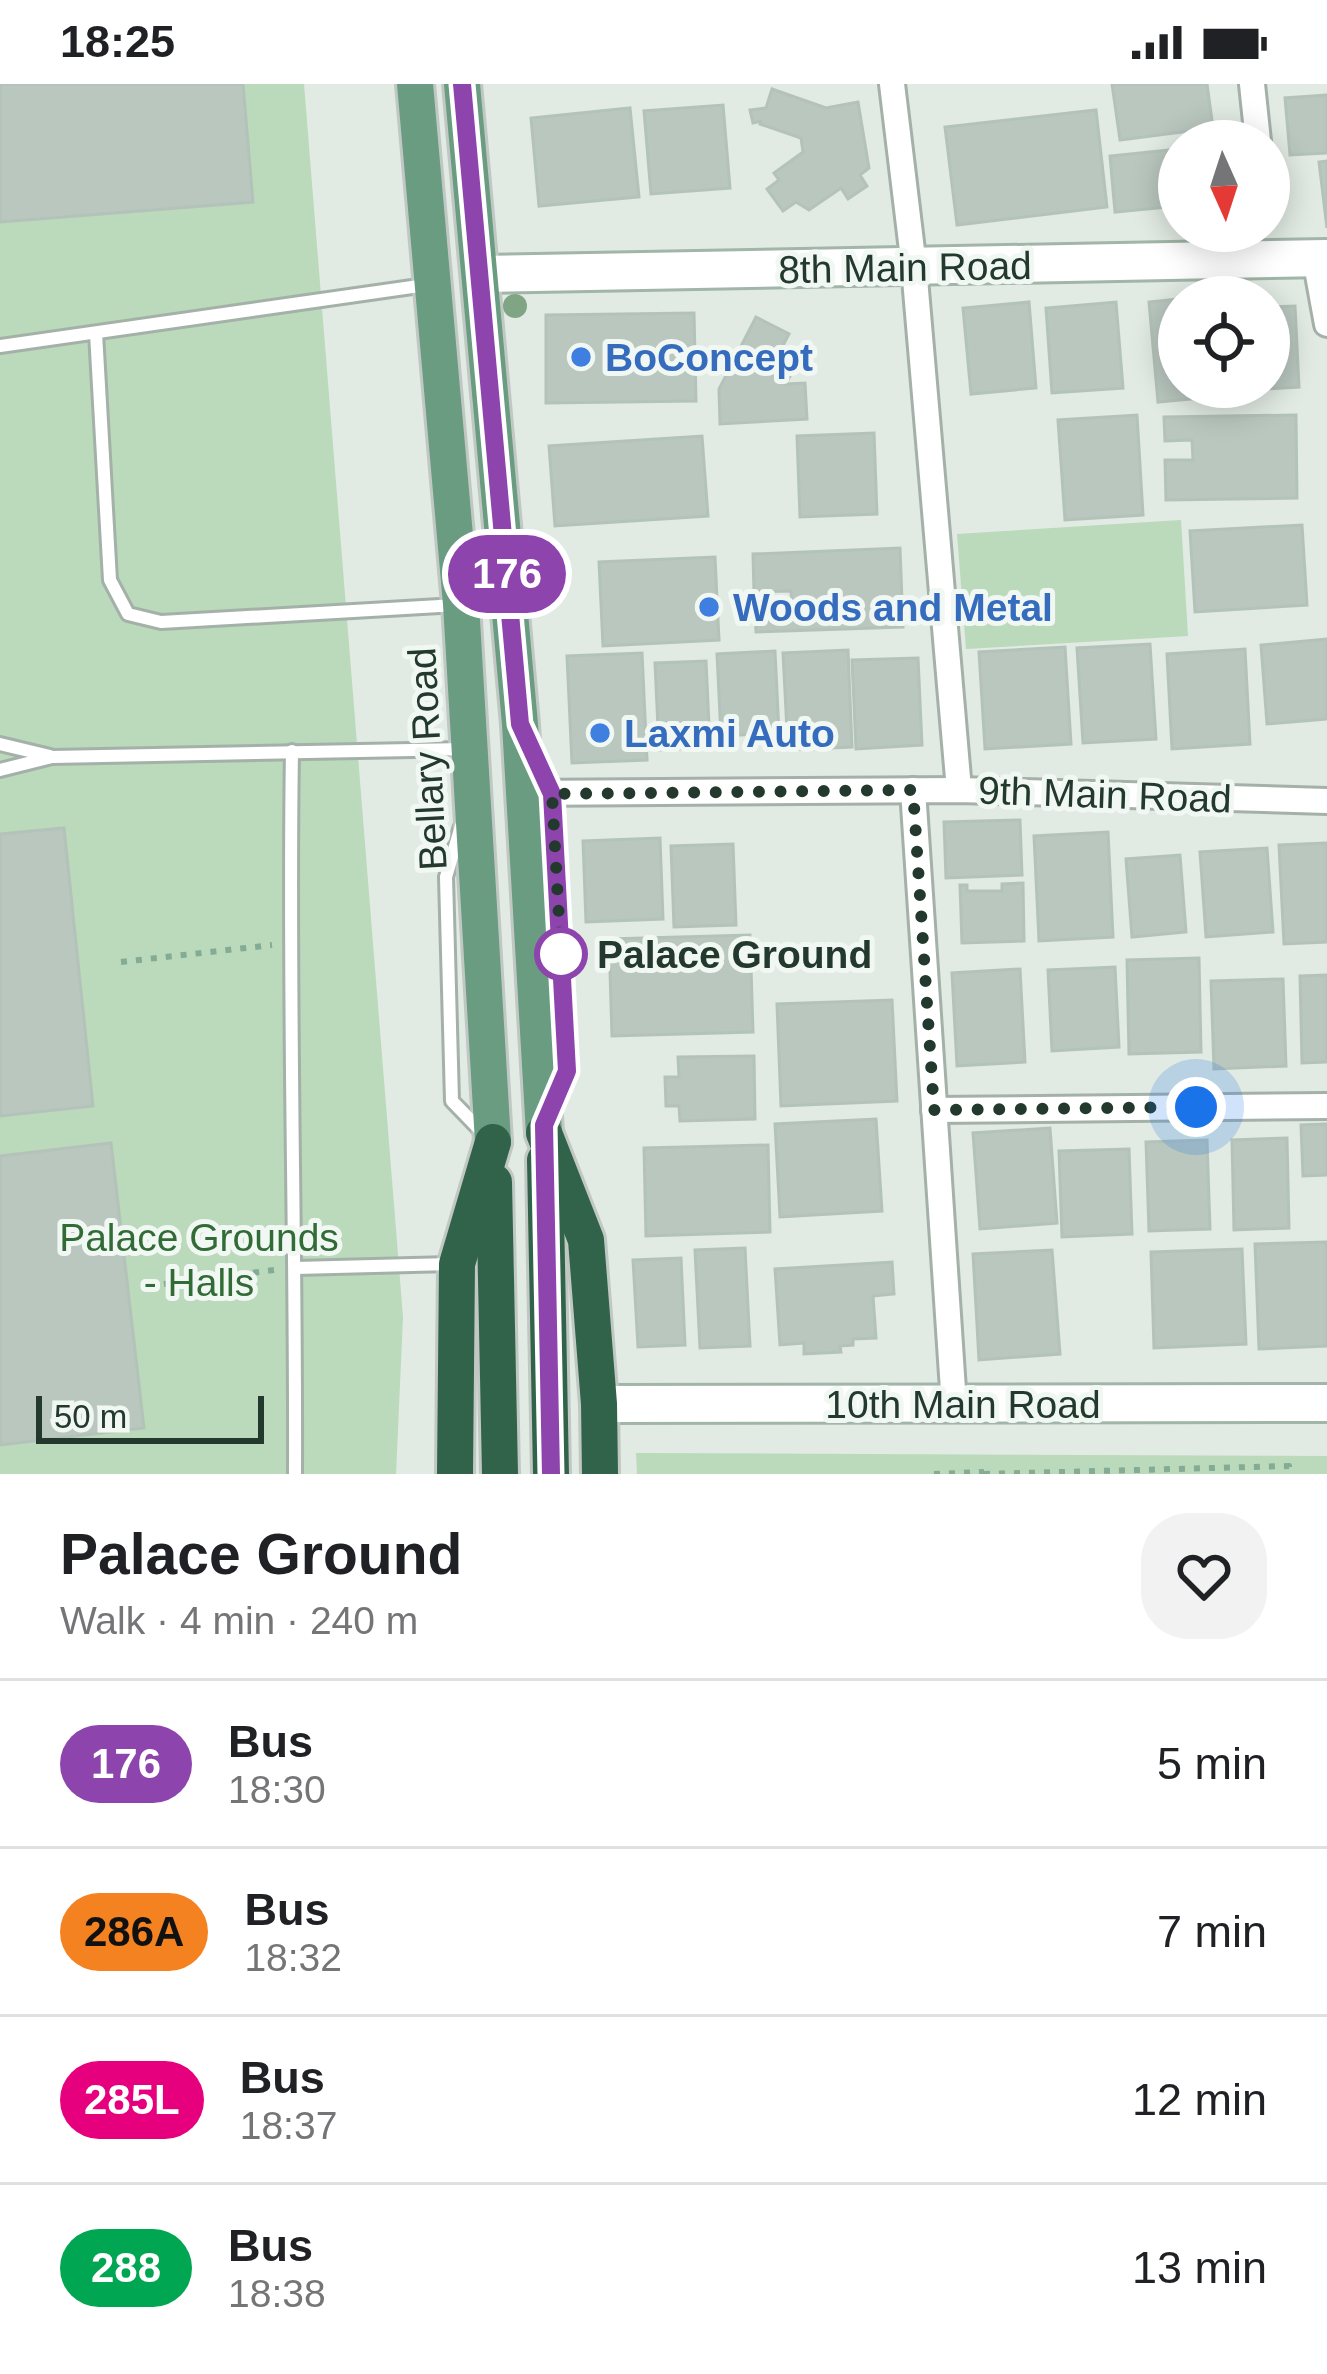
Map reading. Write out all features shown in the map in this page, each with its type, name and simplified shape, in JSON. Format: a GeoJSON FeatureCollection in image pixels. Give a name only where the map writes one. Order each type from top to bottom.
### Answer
{"type":"FeatureCollection","features":[{"type":"Feature","properties":{"kind":"highway"},"geometry":{"type":"LineString","coordinates":[[544,1129],[586,1240],[600,1474]]}},
{"type":"Feature","properties":{"kind":"highway"},"geometry":{"type":"LineString","coordinates":[[544,1129],[551,1474]]}},
{"type":"Feature","properties":{"kind":"highway"},"geometry":{"type":"LineString","coordinates":[[455,1474],[457,1264],[493,1142]]}},
{"type":"Feature","properties":{"kind":"highway"},"geometry":{"type":"LineString","coordinates":[[493,1142],[500,1474]]}},
{"type":"Feature","properties":{"kind":"main road","name":"Bellary Road"},"geometry":{"type":"LineString","coordinates":[[415,84],[460,604],[493,1142]]}},
{"type":"Feature","properties":{"kind":"main road"},"geometry":{"type":"LineString","coordinates":[[462,84],[520,724],[538,793],[544,1129]]}},
{"type":"Feature","properties":{"kind":"street"},"geometry":{"type":"LineString","coordinates":[[892,84],[914,267],[959,790]]}},
{"type":"Feature","properties":{"kind":"street"},"geometry":{"type":"LineString","coordinates":[[1252,84],[1256,120]]}},
{"type":"Feature","properties":{"kind":"street","name":"8th Main Road"},"geometry":{"type":"LineString","coordinates":[[1290,250],[1321,258]]}},
{"type":"Feature","properties":{"kind":"street","name":"8th Main Road"},"geometry":{"type":"LineString","coordinates":[[482,274],[914,267],[1158,252]]}},
{"type":"Feature","properties":{"kind":"street"},"geometry":{"type":"LineString","coordinates":[[1321,258],[1327,324]]}},
{"type":"Feature","properties":{"kind":"street"},"geometry":{"type":"LineString","coordinates":[[913,790],[954,1405]]}},
{"type":"Feature","properties":{"kind":"street","name":"9th Main Road"},"geometry":{"type":"LineString","coordinates":[[538,793],[959,790],[1327,801]]}},
{"type":"Feature","properties":{"kind":"street"},"geometry":{"type":"LineString","coordinates":[[934,1110],[1327,1106]]}},
{"type":"Feature","properties":{"kind":"street","name":"10th Main Road"},"geometry":{"type":"LineString","coordinates":[[599,1405],[1327,1403]]}},
{"type":"Feature","properties":{"kind":"lane"},"geometry":{"type":"LineString","coordinates":[[0,346],[433,284]]}},
{"type":"Feature","properties":{"kind":"lane"},"geometry":{"type":"LineString","coordinates":[[96,333],[110,580],[128,614],[161,622],[460,604]]}},
{"type":"Feature","properties":{"kind":"lane"},"geometry":{"type":"LineString","coordinates":[[0,744],[52,757]]}},
{"type":"Feature","properties":{"kind":"lane"},"geometry":{"type":"LineString","coordinates":[[0,770],[52,757],[468,748]]}},
{"type":"Feature","properties":{"kind":"lane"},"geometry":{"type":"LineString","coordinates":[[292,751],[289,943],[295,1474]]}},
{"type":"Feature","properties":{"kind":"lane"},"geometry":{"type":"LineString","coordinates":[[296,1268],[457,1264]]}},
{"type":"Feature","properties":{"kind":"path"},"geometry":{"type":"LineString","coordinates":[[121,962],[289,943]]}},
{"type":"Feature","properties":{"kind":"path"},"geometry":{"type":"LineString","coordinates":[[149,1286],[296,1268]]}},
{"type":"Feature","properties":{"kind":"path"},"geometry":{"type":"LineString","coordinates":[[934,1474],[1289,1466],[1289,1474]]}},
{"type":"Feature","properties":{"kind":"green space","name":"Palace Grounds - Halls"},"geometry":{"type":"Polygon","coordinates":[[[0,84],[304,84],[403,1317],[396,1474],[0,1474],[0,84]]]}},
{"type":"Feature","properties":{"kind":"green space"},"geometry":{"type":"Polygon","coordinates":[[[1181,520],[1188,636],[966,649],[957,534],[1181,520]]]}},
{"type":"Feature","properties":{"kind":"green space"},"geometry":{"type":"Polygon","coordinates":[[[636,1453],[1327,1456],[1327,1474],[637,1474],[636,1453]]]}},
{"type":"Feature","properties":{"kind":"building"},"geometry":{"type":"Polygon","coordinates":[[[0,84],[243,84],[253,202],[0,222],[0,84]]]}},
{"type":"Feature","properties":{"kind":"building"},"geometry":{"type":"Polygon","coordinates":[[[1112,84],[1207,84],[1212,120],[1158,120],[1158,135],[1120,140],[1112,84]]]}},
{"type":"Feature","properties":{"kind":"building"},"geometry":{"type":"Polygon","coordinates":[[[772,89],[826,108],[858,102],[869,168],[860,175],[867,186],[848,199],[841,188],[809,210],[796,202],[783,211],[767,189],[779,180],[774,173],[803,152],[801,138],[761,121],[753,123],[750,110],[766,108],[772,89]]]}},
{"type":"Feature","properties":{"kind":"building"},"geometry":{"type":"Polygon","coordinates":[[[1327,95],[1327,153],[1290,155],[1285,98],[1327,95]]]}},
{"type":"Feature","properties":{"kind":"building"},"geometry":{"type":"Polygon","coordinates":[[[723,105],[730,188],[651,194],[644,111],[723,105]]]}},
{"type":"Feature","properties":{"kind":"building"},"geometry":{"type":"Polygon","coordinates":[[[630,108],[639,197],[539,206],[531,118],[630,108]]]}},
{"type":"Feature","properties":{"kind":"building"},"geometry":{"type":"Polygon","coordinates":[[[1096,110],[1107,207],[957,225],[945,127],[1096,110]]]}},
{"type":"Feature","properties":{"kind":"building"},"geometry":{"type":"Polygon","coordinates":[[[1158,151],[1158,208],[1115,212],[1110,156],[1158,151]]]}},
{"type":"Feature","properties":{"kind":"building"},"geometry":{"type":"Polygon","coordinates":[[[1327,161],[1327,228],[1319,162],[1327,161]]]}},
{"type":"Feature","properties":{"kind":"building"},"geometry":{"type":"Polygon","coordinates":[[[1158,301],[1158,402],[1149,302],[1158,301]]]}},
{"type":"Feature","properties":{"kind":"building"},"geometry":{"type":"Polygon","coordinates":[[[1029,302],[1036,388],[971,394],[963,308],[1029,302]]]}},
{"type":"Feature","properties":{"kind":"building"},"geometry":{"type":"Polygon","coordinates":[[[1116,302],[1123,388],[1052,393],[1046,308],[1116,302]]]}},
{"type":"Feature","properties":{"kind":"building"},"geometry":{"type":"Polygon","coordinates":[[[1290,306],[1295,306],[1299,387],[1290,388],[1290,306]]]}},
{"type":"Feature","properties":{"kind":"building"},"geometry":{"type":"Polygon","coordinates":[[[694,313],[696,401],[546,403],[546,315],[694,313]]]}},
{"type":"Feature","properties":{"kind":"building"},"geometry":{"type":"Polygon","coordinates":[[[756,317],[789,334],[778,355],[796,364],[786,384],[805,383],[807,419],[720,424],[719,389],[756,317]]]}},
{"type":"Feature","properties":{"kind":"building"},"geometry":{"type":"Polygon","coordinates":[[[1137,415],[1143,515],[1065,520],[1058,420],[1137,415]]]}},
{"type":"Feature","properties":{"kind":"building"},"geometry":{"type":"Polygon","coordinates":[[[1296,415],[1297,498],[1166,500],[1165,460],[1193,460],[1192,440],[1165,441],[1164,417],[1296,415]]]}},
{"type":"Feature","properties":{"kind":"building"},"geometry":{"type":"Polygon","coordinates":[[[874,433],[877,514],[800,517],[797,436],[874,433]]]}},
{"type":"Feature","properties":{"kind":"building"},"geometry":{"type":"Polygon","coordinates":[[[702,436],[708,516],[555,526],[549,446],[702,436]]]}},
{"type":"Feature","properties":{"kind":"building"},"geometry":{"type":"Polygon","coordinates":[[[1302,525],[1307,605],[1195,612],[1190,531],[1302,525]]]}},
{"type":"Feature","properties":{"kind":"building"},"geometry":{"type":"Polygon","coordinates":[[[900,548],[903,627],[756,632],[755,609],[792,608],[791,591],[754,592],[753,554],[900,548]]]}},
{"type":"Feature","properties":{"kind":"building"},"geometry":{"type":"Polygon","coordinates":[[[715,557],[719,640],[603,646],[599,562],[715,557]]]}},
{"type":"Feature","properties":{"kind":"building"},"geometry":{"type":"Polygon","coordinates":[[[1327,639],[1327,719],[1267,724],[1261,645],[1327,639]]]}},
{"type":"Feature","properties":{"kind":"building"},"geometry":{"type":"Polygon","coordinates":[[[1150,644],[1156,739],[1083,743],[1077,648],[1150,644]]]}},
{"type":"Feature","properties":{"kind":"building"},"geometry":{"type":"Polygon","coordinates":[[[1065,647],[1071,744],[985,749],[979,652],[1065,647]]]}},
{"type":"Feature","properties":{"kind":"building"},"geometry":{"type":"Polygon","coordinates":[[[1245,649],[1250,744],[1172,749],[1167,654],[1245,649]]]}},
{"type":"Feature","properties":{"kind":"building"},"geometry":{"type":"Polygon","coordinates":[[[848,650],[852,747],[788,750],[783,653],[848,650]]]}},
{"type":"Feature","properties":{"kind":"building"},"geometry":{"type":"Polygon","coordinates":[[[775,651],[779,733],[721,736],[717,654],[775,651]]]}},
{"type":"Feature","properties":{"kind":"building"},"geometry":{"type":"Polygon","coordinates":[[[642,653],[647,760],[572,763],[567,656],[642,653]]]}},
{"type":"Feature","properties":{"kind":"building"},"geometry":{"type":"Polygon","coordinates":[[[918,658],[922,745],[856,749],[852,660],[918,658]]]}},
{"type":"Feature","properties":{"kind":"building"},"geometry":{"type":"Polygon","coordinates":[[[706,661],[710,747],[659,750],[655,663],[706,661]]]}},
{"type":"Feature","properties":{"kind":"building"},"geometry":{"type":"Polygon","coordinates":[[[1020,820],[1022,875],[946,878],[944,822],[1020,820]]]}},
{"type":"Feature","properties":{"kind":"building"},"geometry":{"type":"Polygon","coordinates":[[[64,828],[93,1106],[0,1116],[0,834],[64,828]]]}},
{"type":"Feature","properties":{"kind":"building"},"geometry":{"type":"Polygon","coordinates":[[[1108,832],[1113,937],[1039,941],[1034,836],[1108,832]]]}},
{"type":"Feature","properties":{"kind":"building"},"geometry":{"type":"Polygon","coordinates":[[[660,838],[663,919],[586,922],[583,841],[660,838]]]}},
{"type":"Feature","properties":{"kind":"building"},"geometry":{"type":"Polygon","coordinates":[[[1327,843],[1327,942],[1284,944],[1279,845],[1327,843]]]}},
{"type":"Feature","properties":{"kind":"building"},"geometry":{"type":"Polygon","coordinates":[[[733,844],[736,925],[674,927],[671,846],[733,844]]]}},
{"type":"Feature","properties":{"kind":"building"},"geometry":{"type":"Polygon","coordinates":[[[1267,848],[1273,932],[1206,937],[1200,852],[1267,848]]]}},
{"type":"Feature","properties":{"kind":"building"},"geometry":{"type":"Polygon","coordinates":[[[1180,855],[1186,932],[1132,937],[1126,859],[1180,855]]]}},
{"type":"Feature","properties":{"kind":"building"},"geometry":{"type":"Polygon","coordinates":[[[1023,883],[1024,941],[962,943],[960,885],[967,885],[967,891],[1002,891],[1002,884],[1023,883]]]}},
{"type":"Feature","properties":{"kind":"building"},"geometry":{"type":"Polygon","coordinates":[[[750,935],[753,1032],[612,1036],[609,939],[750,935]]]}},
{"type":"Feature","properties":{"kind":"building"},"geometry":{"type":"Polygon","coordinates":[[[1199,958],[1201,1052],[1129,1054],[1127,960],[1199,958]]]}},
{"type":"Feature","properties":{"kind":"building"},"geometry":{"type":"Polygon","coordinates":[[[1115,967],[1119,1047],[1052,1051],[1048,970],[1115,967]]]}},
{"type":"Feature","properties":{"kind":"building"},"geometry":{"type":"Polygon","coordinates":[[[1020,969],[1025,1062],[957,1066],[952,973],[1020,969]]]}},
{"type":"Feature","properties":{"kind":"building"},"geometry":{"type":"Polygon","coordinates":[[[1327,975],[1327,1062],[1302,1063],[1300,976],[1327,975]]]}},
{"type":"Feature","properties":{"kind":"building"},"geometry":{"type":"Polygon","coordinates":[[[1283,979],[1286,1066],[1214,1069],[1211,981],[1283,979]]]}},
{"type":"Feature","properties":{"kind":"building"},"geometry":{"type":"Polygon","coordinates":[[[892,1000],[897,1101],[781,1106],[777,1004],[892,1000]]]}},
{"type":"Feature","properties":{"kind":"building"},"geometry":{"type":"Polygon","coordinates":[[[754,1056],[755,1119],[680,1121],[679,1106],[666,1106],[665,1077],[679,1077],[678,1057],[754,1056]]]}},
{"type":"Feature","properties":{"kind":"building"},"geometry":{"type":"Polygon","coordinates":[[[876,1119],[882,1211],[780,1217],[775,1124],[876,1119]]]}},
{"type":"Feature","properties":{"kind":"building"},"geometry":{"type":"Polygon","coordinates":[[[1327,1124],[1327,1175],[1303,1176],[1301,1125],[1327,1124]]]}},
{"type":"Feature","properties":{"kind":"building"},"geometry":{"type":"Polygon","coordinates":[[[1050,1128],[1057,1223],[980,1229],[973,1133],[1050,1128]]]}},
{"type":"Feature","properties":{"kind":"building"},"geometry":{"type":"Polygon","coordinates":[[[1287,1138],[1289,1228],[1234,1230],[1232,1140],[1287,1138]]]}},
{"type":"Feature","properties":{"kind":"building"},"geometry":{"type":"Polygon","coordinates":[[[1207,1140],[1210,1229],[1149,1231],[1146,1142],[1207,1140]]]}},
{"type":"Feature","properties":{"kind":"building"},"geometry":{"type":"Polygon","coordinates":[[[111,1143],[144,1428],[0,1445],[0,1156],[111,1143]]]}},
{"type":"Feature","properties":{"kind":"building"},"geometry":{"type":"Polygon","coordinates":[[[768,1145],[770,1232],[646,1236],[644,1148],[768,1145]]]}},
{"type":"Feature","properties":{"kind":"building"},"geometry":{"type":"Polygon","coordinates":[[[1129,1149],[1132,1234],[1062,1237],[1059,1151],[1129,1149]]]}},
{"type":"Feature","properties":{"kind":"building"},"geometry":{"type":"Polygon","coordinates":[[[1327,1242],[1327,1346],[1259,1349],[1255,1244],[1327,1242]]]}},
{"type":"Feature","properties":{"kind":"building"},"geometry":{"type":"Polygon","coordinates":[[[745,1248],[750,1346],[700,1348],[695,1250],[745,1248]]]}},
{"type":"Feature","properties":{"kind":"building"},"geometry":{"type":"Polygon","coordinates":[[[1242,1249],[1246,1344],[1154,1348],[1151,1252],[1242,1249]]]}},
{"type":"Feature","properties":{"kind":"building"},"geometry":{"type":"Polygon","coordinates":[[[1052,1250],[1060,1354],[979,1360],[973,1254],[1052,1250]]]}},
{"type":"Feature","properties":{"kind":"building"},"geometry":{"type":"Polygon","coordinates":[[[681,1258],[685,1345],[638,1347],[633,1260],[681,1258]]]}},
{"type":"Feature","properties":{"kind":"building"},"geometry":{"type":"Polygon","coordinates":[[[892,1262],[894,1294],[873,1296],[876,1338],[853,1339],[853,1345],[840,1346],[841,1352],[804,1354],[804,1343],[780,1345],[775,1269],[892,1262]]]}},
{"type":"Feature","properties":{"kind":"bus line","name":"176"},"geometry":{"type":"LineString","coordinates":[[462,84],[520,724],[552,794],[567,1071],[544,1125],[551,1474]]}},
{"type":"Feature","properties":{"kind":"place","name":"BoConcept"},"geometry":{"type":"Point","coordinates":[581,357]}},
{"type":"Feature","properties":{"kind":"place","name":"Woods and Metal"},"geometry":{"type":"Point","coordinates":[709,607]}},
{"type":"Feature","properties":{"kind":"place","name":"Laxmi Auto"},"geometry":{"type":"Point","coordinates":[600,733]}},
{"type":"Feature","properties":{"kind":"place","name":"Palace Ground"},"geometry":{"type":"Point","coordinates":[561,954]}},
{"type":"Feature","properties":{"kind":"route"},"geometry":{"type":"LineString","coordinates":[[561,954],[552,794],[913,790],[934,1110],[1196,1107]]}}]}
